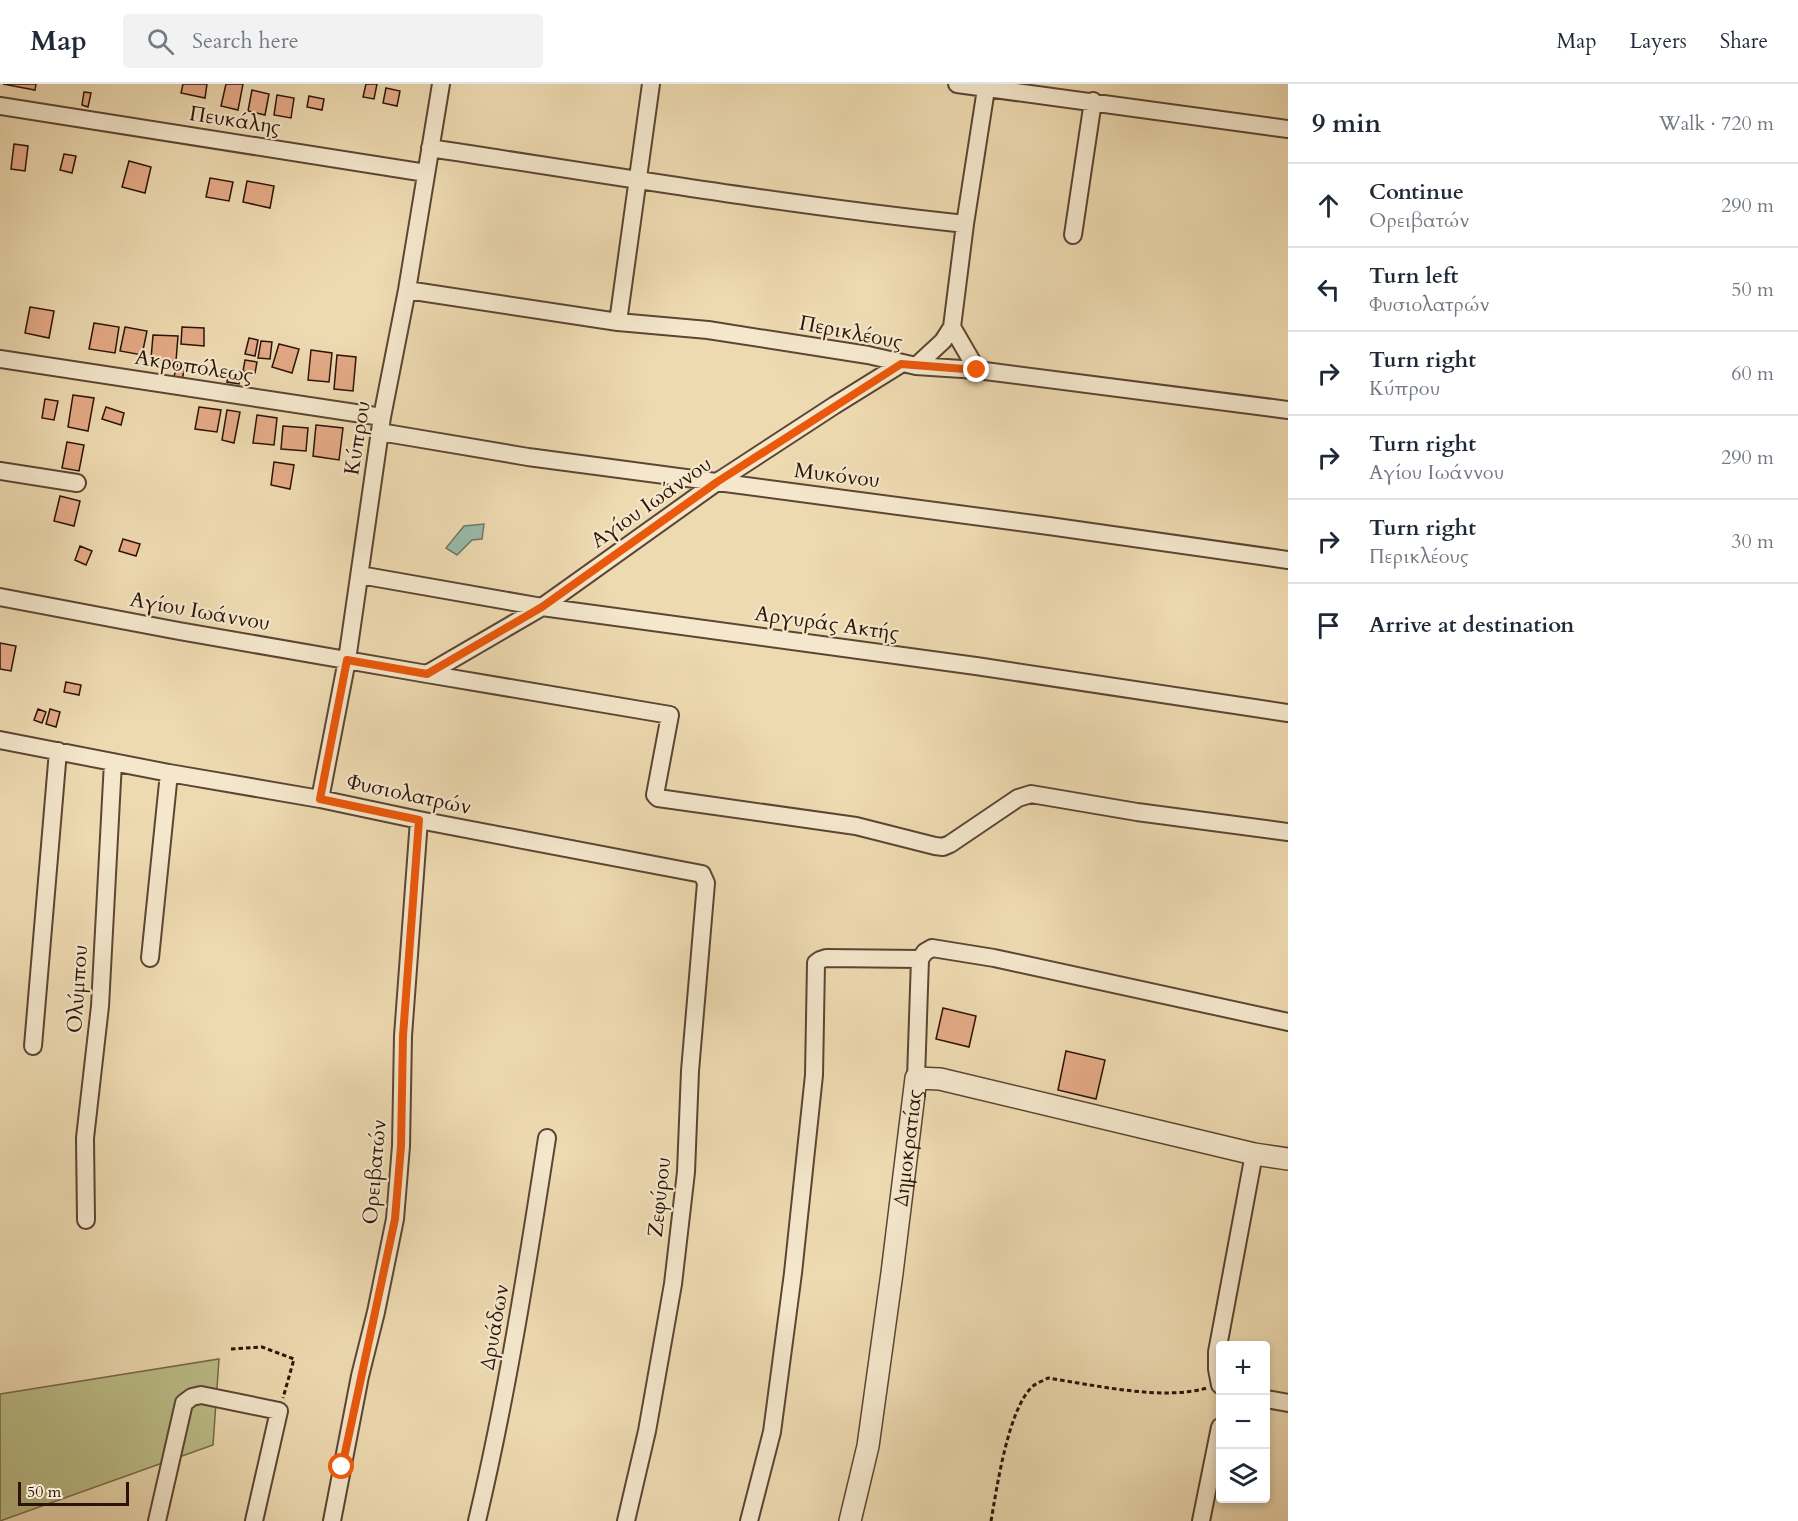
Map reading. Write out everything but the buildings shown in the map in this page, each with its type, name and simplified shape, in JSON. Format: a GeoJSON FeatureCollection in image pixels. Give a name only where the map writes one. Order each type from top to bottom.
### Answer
{"type":"FeatureCollection","features":[{"type":"Feature","properties":{"kind":"street","name":"Κύπρου"},"geometry":{"type":"LineString","coordinates":[[320,799],[347,660],[381,425],[407,290],[441,84]]}},
{"type":"Feature","properties":{"kind":"street"},"geometry":{"type":"LineString","coordinates":[[618,322],[651,84]]}},
{"type":"Feature","properties":{"kind":"street"},"geometry":{"type":"LineString","coordinates":[[957,84],[1288,129]]}},
{"type":"Feature","properties":{"kind":"street"},"geometry":{"type":"LineString","coordinates":[[977,370],[952,327],[986,88]]}},
{"type":"Feature","properties":{"kind":"street"},"geometry":{"type":"LineString","coordinates":[[1073,235],[1093,101]]}},
{"type":"Feature","properties":{"kind":"street","name":"Πευκάλης"},"geometry":{"type":"LineString","coordinates":[[0,106],[426,173]]}},
{"type":"Feature","properties":{"kind":"street"},"geometry":{"type":"LineString","coordinates":[[430,148],[638,181],[965,224]]}},
{"type":"Feature","properties":{"kind":"street","name":"Περικλέους"},"geometry":{"type":"LineString","coordinates":[[407,290],[618,322],[708,330],[868,355],[908,365],[977,370],[1288,410]]}},
{"type":"Feature","properties":{"kind":"street","name":"Αγίου Ιωάννου"},"geometry":{"type":"LineString","coordinates":[[427,674],[542,607],[717,482],[908,365],[943,341],[952,327]]}},
{"type":"Feature","properties":{"kind":"street","name":"Ακροπόλεως"},"geometry":{"type":"LineString","coordinates":[[0,359],[381,425]]}},
{"type":"Feature","properties":{"kind":"street","name":"Μυκόνου"},"geometry":{"type":"LineString","coordinates":[[381,425],[528,457],[1049,525],[1288,560]]}},
{"type":"Feature","properties":{"kind":"street"},"geometry":{"type":"LineString","coordinates":[[0,471],[77,483]]}},
{"type":"Feature","properties":{"kind":"street","name":"Αργυράς Ακτής"},"geometry":{"type":"LineString","coordinates":[[360,575],[542,607],[976,666],[1288,713]]}},
{"type":"Feature","properties":{"kind":"street","name":"Αγίου Ιωάννου"},"geometry":{"type":"LineString","coordinates":[[0,597],[178,631],[670,715],[655,795],[658,798],[856,826],[943,847],[1018,798],[1031,794],[1137,812],[1288,832]]}},
{"type":"Feature","properties":{"kind":"street","name":"Φυσιολατρών"},"geometry":{"type":"LineString","coordinates":[[0,740],[169,773],[320,799],[702,874]]}},
{"type":"Feature","properties":{"kind":"street"},"geometry":{"type":"LineString","coordinates":[[33,1046],[58,751]]}},
{"type":"Feature","properties":{"kind":"street","name":"Ολύμπου"},"geometry":{"type":"LineString","coordinates":[[86,1220],[86,1138],[100,1006],[113,762]]}},
{"type":"Feature","properties":{"kind":"street"},"geometry":{"type":"LineString","coordinates":[[150,958],[169,773]]}},
{"type":"Feature","properties":{"kind":"street","name":"Ορειβατών"},"geometry":{"type":"LineString","coordinates":[[332,1521],[360,1376],[395,1219],[401,1146],[403,1036],[419,820]]}},
{"type":"Feature","properties":{"kind":"street","name":"Ζεφύρου"},"geometry":{"type":"LineString","coordinates":[[626,1521],[647,1431],[674,1272],[686,1172],[690,1071],[706,882],[702,874]]}},
{"type":"Feature","properties":{"kind":"street"},"geometry":{"type":"LineString","coordinates":[[916,1078],[920,959],[932,948],[994,958],[1288,1022]]}},
{"type":"Feature","properties":{"kind":"street"},"geometry":{"type":"LineString","coordinates":[[749,1521],[772,1432],[793,1273],[814,1076],[816,963],[826,958],[920,959]]}},
{"type":"Feature","properties":{"kind":"street","name":"Δημοκρατίας"},"geometry":{"type":"LineString","coordinates":[[850,1521],[868,1446],[916,1078],[940,1080],[1254,1154],[1288,1159]]}},
{"type":"Feature","properties":{"kind":"street","name":"Δρυάδων"},"geometry":{"type":"LineString","coordinates":[[477,1521],[498,1435],[547,1138]]}},
{"type":"Feature","properties":{"kind":"street"},"geometry":{"type":"LineString","coordinates":[[1219,1341],[1254,1154]]}},
{"type":"Feature","properties":{"kind":"street"},"geometry":{"type":"LineString","coordinates":[[157,1521],[184,1403],[201,1395],[279,1411],[254,1521]]}},
{"type":"Feature","properties":{"kind":"street"},"geometry":{"type":"LineString","coordinates":[[1270,1400],[1288,1403]]}},
{"type":"Feature","properties":{"kind":"street"},"geometry":{"type":"LineString","coordinates":[[1201,1521],[1216,1449]]}},
{"type":"Feature","properties":{"kind":"path"},"geometry":{"type":"LineString","coordinates":[[231,1349],[262,1347],[294,1359],[279,1411]]}},
{"type":"Feature","properties":{"kind":"path"},"geometry":{"type":"LineString","coordinates":[[991,1521],[1001,1470],[1020,1401],[1033,1386],[1048,1378],[1151,1393],[1175,1394],[1198,1391],[1216,1385]]}},
{"type":"Feature","properties":{"kind":"green space"},"geometry":{"type":"Polygon","coordinates":[[[219,1359],[213,1445],[0,1521],[0,1394],[219,1359]]]}},
{"type":"Feature","properties":{"kind":"shaded area"},"geometry":{"type":"Polygon","coordinates":[[[484,524],[482,539],[472,540],[457,555],[446,548],[464,526],[484,524]]]}},
{"type":"Feature","properties":{"kind":"route"},"geometry":{"type":"LineString","coordinates":[[342,1467],[395,1219],[401,1146],[403,1036],[419,820],[320,799],[347,660],[427,674],[542,607],[717,482],[901,364],[977,370]]}}]}
